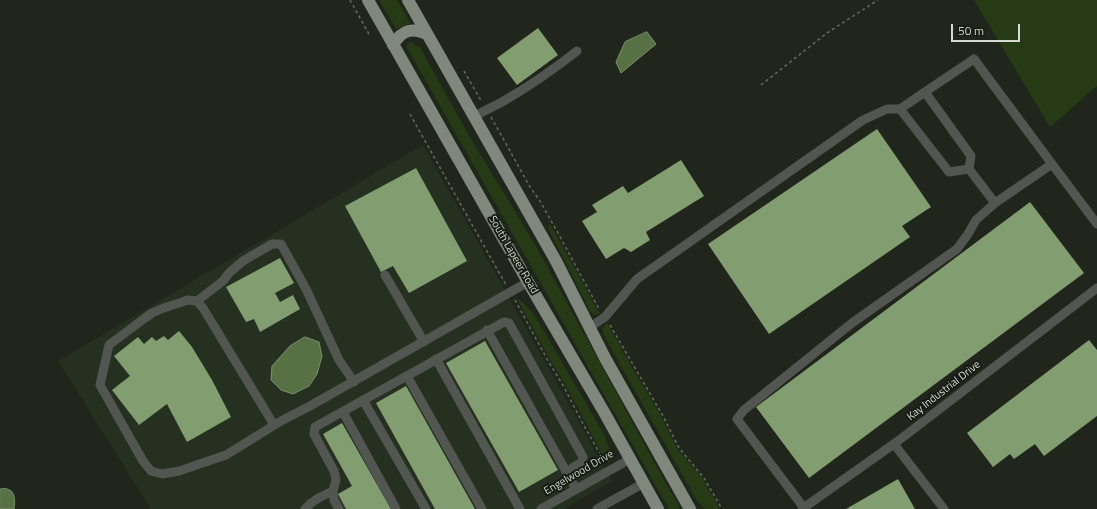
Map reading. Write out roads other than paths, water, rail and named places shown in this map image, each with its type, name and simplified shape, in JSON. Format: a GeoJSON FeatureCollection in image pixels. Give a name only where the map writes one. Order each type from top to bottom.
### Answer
{"type":"FeatureCollection","features":[{"type":"Feature","properties":{"kind":"main road","name":"South Lapeer Road"},"geometry":{"type":"LineString","coordinates":[[368,0],[658,509]]}},
{"type":"Feature","properties":{"kind":"main road"},"geometry":{"type":"LineString","coordinates":[[408,0],[556,261],[609,364],[690,509]]}},
{"type":"Feature","properties":{"kind":"main road"},"geometry":{"type":"LineString","coordinates":[[393,45],[405,32],[416,30],[428,35]]}},
{"type":"Feature","properties":{"kind":"street"},"geometry":{"type":"LineString","coordinates":[[474,116],[500,103],[548,74],[577,51]]}},
{"type":"Feature","properties":{"kind":"street"},"geometry":{"type":"LineString","coordinates":[[590,327],[605,317],[637,279],[863,120],[887,109],[900,109],[974,59],[1097,224]]}},
{"type":"Feature","properties":{"kind":"street"},"geometry":{"type":"LineString","coordinates":[[925,92],[971,156],[969,169],[995,203]]}},
{"type":"Feature","properties":{"kind":"street"},"geometry":{"type":"LineString","coordinates":[[900,109],[949,172],[969,169]]}},
{"type":"Feature","properties":{"kind":"street"},"geometry":{"type":"LineString","coordinates":[[803,508],[737,419],[744,410],[852,323],[957,249],[976,220],[995,203],[1052,164]]}},
{"type":"Feature","properties":{"kind":"street"},"geometry":{"type":"LineString","coordinates":[[197,301],[223,281],[229,273],[243,261],[272,244],[281,244],[306,289],[339,360],[354,382]]}},
{"type":"Feature","properties":{"kind":"street"},"geometry":{"type":"LineString","coordinates":[[385,275],[424,342]]}},
{"type":"Feature","properties":{"kind":"street"},"geometry":{"type":"LineString","coordinates":[[274,425],[203,308],[197,301],[188,300],[152,313],[109,345],[100,385],[143,461],[151,471],[162,474],[179,471],[226,454],[274,425],[354,382],[528,282]]}},
{"type":"Feature","properties":{"kind":"street","name":"Kay Industrial Drive"},"geometry":{"type":"LineString","coordinates":[[803,508],[894,444],[1097,288]]}},
{"type":"Feature","properties":{"kind":"street"},"geometry":{"type":"LineString","coordinates":[[339,509],[334,500],[333,491],[336,480],[334,471],[314,434],[315,428],[487,330],[504,322],[509,324],[583,457],[582,462],[566,472]]}},
{"type":"Feature","properties":{"kind":"street"},"geometry":{"type":"LineString","coordinates":[[487,330],[576,489]]}},
{"type":"Feature","properties":{"kind":"street"},"geometry":{"type":"LineString","coordinates":[[436,359],[520,509]]}},
{"type":"Feature","properties":{"kind":"street"},"geometry":{"type":"LineString","coordinates":[[407,376],[482,509]]}},
{"type":"Feature","properties":{"kind":"street"},"geometry":{"type":"LineString","coordinates":[[363,400],[426,509]]}},
{"type":"Feature","properties":{"kind":"street"},"geometry":{"type":"LineString","coordinates":[[343,412],[396,509]]}},
{"type":"Feature","properties":{"kind":"street"},"geometry":{"type":"LineString","coordinates":[[894,444],[944,509]]}},
{"type":"Feature","properties":{"kind":"street","name":"Engelwood Drive"},"geometry":{"type":"LineString","coordinates":[[541,509],[630,459]]}},
{"type":"Feature","properties":{"kind":"street"},"geometry":{"type":"LineString","coordinates":[[597,509],[644,483]]}},
{"type":"Feature","properties":{"kind":"street"},"geometry":{"type":"LineString","coordinates":[[298,509],[306,509],[310,503],[318,497],[333,491]]}}]}
